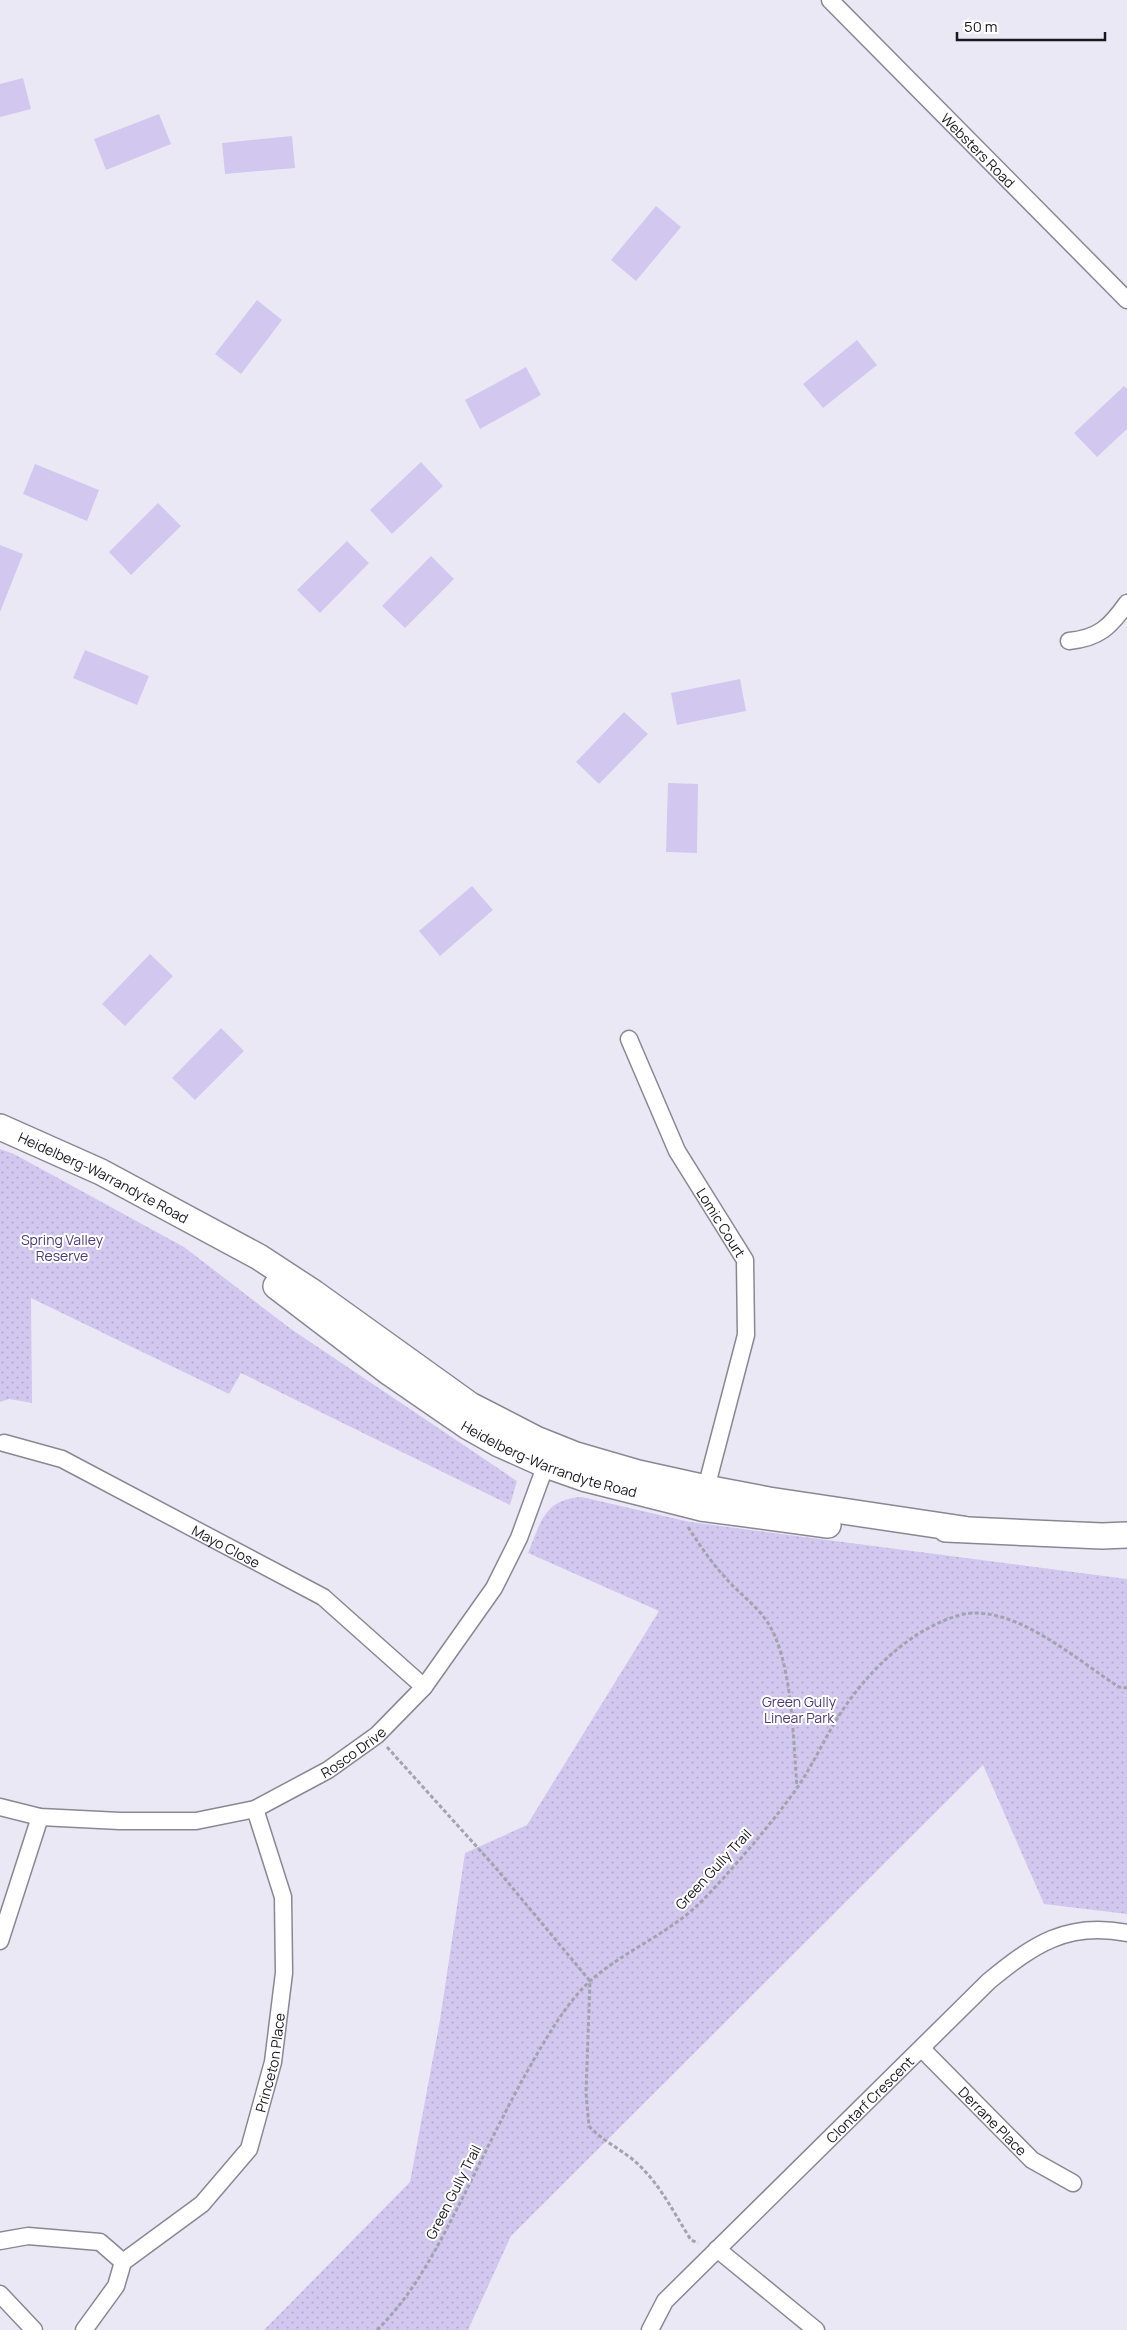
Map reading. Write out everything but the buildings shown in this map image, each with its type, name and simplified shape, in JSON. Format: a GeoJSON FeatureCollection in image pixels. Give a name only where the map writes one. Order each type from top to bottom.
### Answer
{"type":"FeatureCollection","features":[{"type":"Feature","properties":{"kind":"main road","name":"Heidelberg-Warrandyte Road"},"geometry":{"type":"LineString","coordinates":[[2,1128],[101,1172],[201,1227],[331,1329],[434,1404],[498,1444],[549,1456],[586,1479],[697,1505],[815,1524],[871,1529],[962,1529],[1102,1536],[1127,1535]]}},
{"type":"Feature","properties":{"kind":"main road","name":"Heidelberg-Warrandyte Road"},"geometry":{"type":"LineString","coordinates":[[1102,1536],[1127,1541]]}},
{"type":"Feature","properties":{"kind":"street","name":"Websters Road"},"geometry":{"type":"LineString","coordinates":[[830,0],[1127,300]]}},
{"type":"Feature","properties":{"kind":"street"},"geometry":{"type":"LineString","coordinates":[[1069,642],[1084,640],[1104,630],[1127,603]]}},
{"type":"Feature","properties":{"kind":"street","name":"Lomic Court"},"geometry":{"type":"LineString","coordinates":[[629,1039],[677,1151],[745,1260],[746,1335],[697,1505]]}},
{"type":"Feature","properties":{"kind":"street","name":"Mayo Close"},"geometry":{"type":"LineString","coordinates":[[4,1443],[62,1459],[323,1597],[424,1688]]}},
{"type":"Feature","properties":{"kind":"street","name":"Rosco Drive"},"geometry":{"type":"LineString","coordinates":[[0,1807],[40,1817],[120,1822],[196,1821],[255,1809],[328,1770],[377,1735],[424,1688],[494,1588],[519,1538],[549,1456]]}},
{"type":"Feature","properties":{"kind":"street","name":"Princeton Place"},"geometry":{"type":"LineString","coordinates":[[123,2262],[202,2204],[249,2149],[273,2062],[284,1973],[283,1897],[255,1809]]}},
{"type":"Feature","properties":{"kind":"street"},"geometry":{"type":"LineString","coordinates":[[0,1941],[40,1817]]}},
{"type":"Feature","properties":{"kind":"street","name":"Clontarf Crescent"},"geometry":{"type":"LineString","coordinates":[[650,2330],[665,2301],[989,1981],[1017,1958],[1044,1941],[1078,1931],[1107,1929],[1127,1933]]}},
{"type":"Feature","properties":{"kind":"street","name":"Derrane Place"},"geometry":{"type":"LineString","coordinates":[[922,2049],[1032,2160],[1073,2183]]}},
{"type":"Feature","properties":{"kind":"street"},"geometry":{"type":"LineString","coordinates":[[0,2241],[28,2236],[100,2242],[123,2262],[116,2286],[84,2330]]}},
{"type":"Feature","properties":{"kind":"street"},"geometry":{"type":"LineString","coordinates":[[717,2249],[816,2330]]}},
{"type":"Feature","properties":{"kind":"street"},"geometry":{"type":"LineString","coordinates":[[0,2294],[34,2330]]}},
{"type":"Feature","properties":{"kind":"path"},"geometry":{"type":"LineString","coordinates":[[697,1505],[719,1571],[756,1608],[773,1630],[780,1654],[792,1714],[797,1788]]}},
{"type":"Feature","properties":{"kind":"path","name":"Green Gully Trail"},"geometry":{"type":"LineString","coordinates":[[377,2330],[397,2308],[427,2265],[547,2038],[566,2009],[590,1981],[664,1933],[696,1906],[755,1841],[797,1788],[840,1715],[861,1686],[892,1652],[935,1624],[967,1614],[992,1615],[1026,1627],[1118,1687],[1127,1688]]}},
{"type":"Feature","properties":{"kind":"path"},"geometry":{"type":"LineString","coordinates":[[792,1714],[840,1715]]}},
{"type":"Feature","properties":{"kind":"path"},"geometry":{"type":"LineString","coordinates":[[377,1735],[495,1867],[590,1981],[586,2093],[589,2126],[628,2156],[655,2183],[672,2207],[691,2240],[717,2249]]}},
{"type":"Feature","properties":{"kind":"green space"},"geometry":{"type":"Polygon","coordinates":[[[23,78],[31,109],[0,117],[0,84],[23,78]]]}},
{"type":"Feature","properties":{"kind":"green space"},"geometry":{"type":"Polygon","coordinates":[[[159,114],[171,144],[106,170],[94,139],[159,114]]]}},
{"type":"Feature","properties":{"kind":"green space"},"geometry":{"type":"Polygon","coordinates":[[[292,136],[295,168],[225,174],[222,143],[292,136]]]}},
{"type":"Feature","properties":{"kind":"green space"},"geometry":{"type":"Polygon","coordinates":[[[656,206],[681,227],[636,281],[611,260],[656,206]]]}},
{"type":"Feature","properties":{"kind":"green space"},"geometry":{"type":"Polygon","coordinates":[[[257,300],[282,320],[241,374],[215,354],[257,300]]]}},
{"type":"Feature","properties":{"kind":"green space"},"geometry":{"type":"Polygon","coordinates":[[[857,340],[877,365],[823,408],[803,384],[857,340]]]}},
{"type":"Feature","properties":{"kind":"green space"},"geometry":{"type":"Polygon","coordinates":[[[526,367],[541,395],[480,429],[465,400],[526,367]]]}},
{"type":"Feature","properties":{"kind":"green space"},"geometry":{"type":"Polygon","coordinates":[[[1124,386],[1127,389],[1127,429],[1097,457],[1074,433],[1124,386]]]}},
{"type":"Feature","properties":{"kind":"green space"},"geometry":{"type":"Polygon","coordinates":[[[421,462],[443,486],[392,534],[370,510],[421,462]]]}},
{"type":"Feature","properties":{"kind":"green space"},"geometry":{"type":"Polygon","coordinates":[[[35,464],[99,490],[87,521],[23,494],[35,464]]]}},
{"type":"Feature","properties":{"kind":"green space"},"geometry":{"type":"Polygon","coordinates":[[[158,503],[181,526],[131,575],[109,552],[158,503]]]}},
{"type":"Feature","properties":{"kind":"green space"},"geometry":{"type":"Polygon","coordinates":[[[347,541],[369,563],[320,613],[297,590],[347,541]]]}},
{"type":"Feature","properties":{"kind":"green space"},"geometry":{"type":"Polygon","coordinates":[[[0,545],[23,554],[0,612],[0,545]]]}},
{"type":"Feature","properties":{"kind":"green space"},"geometry":{"type":"Polygon","coordinates":[[[431,556],[454,579],[405,628],[382,606],[431,556]]]}},
{"type":"Feature","properties":{"kind":"green space"},"geometry":{"type":"Polygon","coordinates":[[[85,650],[149,676],[137,705],[73,678],[85,650]]]}},
{"type":"Feature","properties":{"kind":"green space"},"geometry":{"type":"Polygon","coordinates":[[[740,679],[746,711],[677,725],[671,693],[740,679]]]}},
{"type":"Feature","properties":{"kind":"green space"},"geometry":{"type":"Polygon","coordinates":[[[624,712],[648,734],[599,784],[576,762],[624,712]]]}},
{"type":"Feature","properties":{"kind":"green space"},"geometry":{"type":"Polygon","coordinates":[[[668,783],[698,784],[697,853],[666,852],[668,783]]]}},
{"type":"Feature","properties":{"kind":"green space"},"geometry":{"type":"Polygon","coordinates":[[[472,886],[493,910],[440,956],[419,931],[472,886]]]}},
{"type":"Feature","properties":{"kind":"green space"},"geometry":{"type":"Polygon","coordinates":[[[150,954],[173,976],[125,1026],[102,1004],[150,954]]]}},
{"type":"Feature","properties":{"kind":"green space"},"geometry":{"type":"Polygon","coordinates":[[[221,1028],[244,1051],[195,1100],[172,1078],[221,1028]]]}},
{"type":"Feature","properties":{"kind":"green space","name":"Spring Valley Reserve"},"geometry":{"type":"Polygon","coordinates":[[[0,1149],[14,1154],[184,1247],[291,1329],[517,1481],[510,1505],[241,1373],[229,1394],[31,1298],[32,1403],[9,1399],[0,1402],[0,1149]]]}},
{"type":"Feature","properties":{"kind":"green space","name":"Green Gully Linear Park"},"geometry":{"type":"Polygon","coordinates":[[[582,1497],[690,1522],[1127,1579],[1127,1914],[1044,1904],[983,1765],[511,2236],[468,2330],[264,2330],[410,2182],[440,2020],[465,1853],[527,1825],[659,1611],[528,1553],[541,1522],[552,1507],[559,1502],[582,1497]]]}}]}
